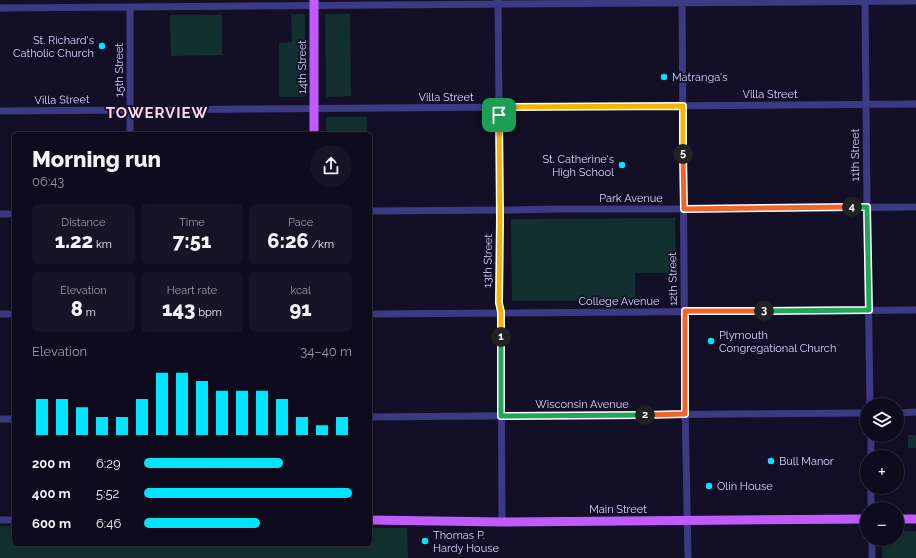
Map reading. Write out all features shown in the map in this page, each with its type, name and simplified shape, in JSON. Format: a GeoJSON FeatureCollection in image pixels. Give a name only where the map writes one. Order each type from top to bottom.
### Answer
{"type":"FeatureCollection","features":[{"type":"Feature","properties":{"kind":"main road","name":"14th Street"},"geometry":{"type":"LineString","coordinates":[[314,3],[314,132]]}},
{"type":"Feature","properties":{"kind":"main road","name":"Main Street"},"geometry":{"type":"LineString","coordinates":[[372,520],[502,522],[860,519]]}},
{"type":"Feature","properties":{"kind":"main road"},"geometry":{"type":"LineString","coordinates":[[904,519],[916,519]]}},
{"type":"Feature","properties":{"kind":"street","name":"11th Street"},"geometry":{"type":"LineString","coordinates":[[866,1],[870,398]]}},
{"type":"Feature","properties":{"kind":"street"},"geometry":{"type":"LineString","coordinates":[[0,8],[314,3],[916,1]]}},
{"type":"Feature","properties":{"kind":"street","name":"13th Street"},"geometry":{"type":"LineString","coordinates":[[498,2],[499,303],[501,312],[502,522]]}},
{"type":"Feature","properties":{"kind":"street","name":"12th Street"},"geometry":{"type":"LineString","coordinates":[[682,2],[685,414],[688,558]]}},
{"type":"Feature","properties":{"kind":"street","name":"15th Street"},"geometry":{"type":"LineString","coordinates":[[130,7],[130,132]]}},
{"type":"Feature","properties":{"kind":"street","name":"Villa Street"},"geometry":{"type":"LineString","coordinates":[[0,111],[916,104]]}},
{"type":"Feature","properties":{"kind":"street","name":"Park Avenue"},"geometry":{"type":"LineString","coordinates":[[372,211],[916,207]]}},
{"type":"Feature","properties":{"kind":"street"},"geometry":{"type":"LineString","coordinates":[[0,214],[12,214]]}},
{"type":"Feature","properties":{"kind":"street","name":"College Avenue"},"geometry":{"type":"LineString","coordinates":[[372,314],[916,310]]}},
{"type":"Feature","properties":{"kind":"street"},"geometry":{"type":"LineString","coordinates":[[0,314],[12,314]]}},
{"type":"Feature","properties":{"kind":"street"},"geometry":{"type":"LineString","coordinates":[[904,413],[916,412]]}},
{"type":"Feature","properties":{"kind":"street","name":"Wisconsin Avenue"},"geometry":{"type":"LineString","coordinates":[[372,416],[860,413]]}},
{"type":"Feature","properties":{"kind":"street"},"geometry":{"type":"LineString","coordinates":[[0,419],[12,419]]}},
{"type":"Feature","properties":{"kind":"street"},"geometry":{"type":"LineString","coordinates":[[0,520],[12,520]]}},
{"type":"Feature","properties":{"kind":"street"},"geometry":{"type":"LineString","coordinates":[[872,546],[872,558]]}},
{"type":"Feature","properties":{"kind":"green space"},"geometry":{"type":"Polygon","coordinates":[[[291,14],[305,14],[305,97],[279,97],[279,43],[292,42],[291,14]]]}},
{"type":"Feature","properties":{"kind":"green space"},"geometry":{"type":"Polygon","coordinates":[[[325,14],[350,14],[351,96],[326,97],[325,14]]]}},
{"type":"Feature","properties":{"kind":"green space"},"geometry":{"type":"Polygon","coordinates":[[[170,15],[222,15],[222,55],[171,56],[170,15]]]}},
{"type":"Feature","properties":{"kind":"green space"},"geometry":{"type":"Polygon","coordinates":[[[326,117],[367,117],[367,132],[326,132],[326,117]]]}},
{"type":"Feature","properties":{"kind":"green space"},"geometry":{"type":"Polygon","coordinates":[[[675,218],[676,273],[635,273],[635,300],[512,301],[511,219],[675,218]]]}},
{"type":"Feature","properties":{"kind":"green space"},"geometry":{"type":"Polygon","coordinates":[[[908,435],[916,435],[916,448],[908,448],[908,435]]]}},
{"type":"Feature","properties":{"kind":"green space"},"geometry":{"type":"Polygon","coordinates":[[[0,526],[12,526],[12,546],[372,546],[372,528],[407,528],[408,558],[0,558],[0,526]]]}},
{"type":"Feature","properties":{"kind":"green space"},"geometry":{"type":"Polygon","coordinates":[[[904,531],[916,531],[916,558],[882,558],[882,546],[904,546],[904,531]]]}},
{"type":"Feature","properties":{"kind":"place","name":"St. Richard's Catholic Church"},"geometry":{"type":"Point","coordinates":[102,46]}},
{"type":"Feature","properties":{"kind":"place","name":"Matranga's"},"geometry":{"type":"Point","coordinates":[664,77]}},
{"type":"Feature","properties":{"kind":"place","name":"St. Catherine's High School"},"geometry":{"type":"Point","coordinates":[622,165]}},
{"type":"Feature","properties":{"kind":"place","name":"Plymouth Congregational Church"},"geometry":{"type":"Point","coordinates":[711,341]}},
{"type":"Feature","properties":{"kind":"place","name":"Bull Manor"},"geometry":{"type":"Point","coordinates":[771,461]}},
{"type":"Feature","properties":{"kind":"place","name":"Olin House"},"geometry":{"type":"Point","coordinates":[709,486]}},
{"type":"Feature","properties":{"kind":"place","name":"Thomas P. Hardy House"},"geometry":{"type":"Point","coordinates":[425,541]}},
{"type":"Feature","properties":{"kind":"district","name":"TOWERVIEW"},"geometry":{"type":"Point","coordinates":[157,113]}},
{"type":"Feature","properties":{"kind":"route"},"geometry":{"type":"LineString","coordinates":[[683,106],[684,209],[867,207],[869,310],[685,311],[685,414],[501,416],[501,312],[499,303],[499,115],[499,107],[683,106]]}}]}
